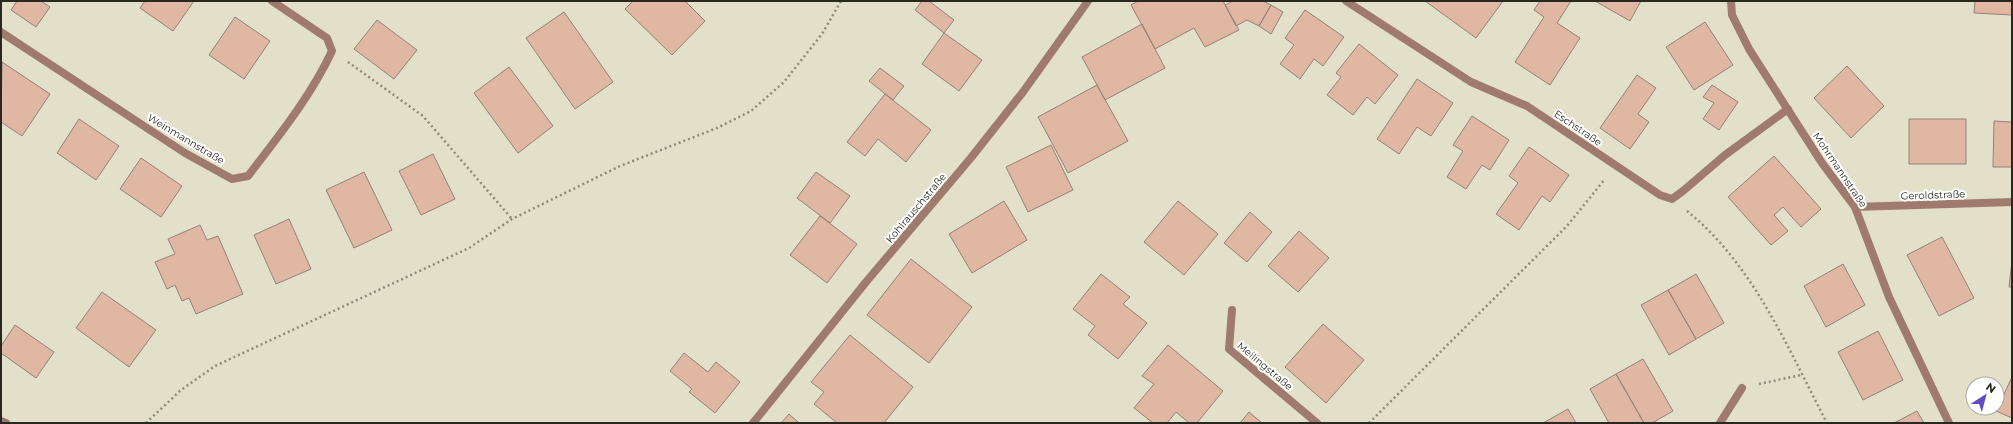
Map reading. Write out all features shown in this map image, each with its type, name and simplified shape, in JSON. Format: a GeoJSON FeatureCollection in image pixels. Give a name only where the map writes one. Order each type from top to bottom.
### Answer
{"type":"FeatureCollection","features":[{"type":"Feature","properties":{"kind":"street"},"geometry":{"type":"LineString","coordinates":[[272,1],[327,38],[332,52]]}},
{"type":"Feature","properties":{"kind":"street","name":"Kohlrauschstraße"},"geometry":{"type":"LineString","coordinates":[[752,423],[866,282],[970,159],[1023,92],[1088,1]]}},
{"type":"Feature","properties":{"kind":"street","name":"Eschstraße"},"geometry":{"type":"LineString","coordinates":[[1346,1],[1471,82],[1527,106],[1660,195],[1672,199]]}},
{"type":"Feature","properties":{"kind":"street","name":"Mohrmannstraße"},"geometry":{"type":"LineString","coordinates":[[1731,1],[1732,15],[1749,49],[1822,163],[1855,207],[1889,297],[1949,423]]}},
{"type":"Feature","properties":{"kind":"street","name":"Weinmannstraße"},"geometry":{"type":"LineString","coordinates":[[1,32],[186,153],[232,179],[248,176],[305,97],[332,52]]}},
{"type":"Feature","properties":{"kind":"street"},"geometry":{"type":"LineString","coordinates":[[1672,199],[1725,156],[1788,109]]}},
{"type":"Feature","properties":{"kind":"street","name":"Geroldstraße"},"geometry":{"type":"LineString","coordinates":[[1855,207],[2012,202]]}},
{"type":"Feature","properties":{"kind":"street","name":"Meilingstraße"},"geometry":{"type":"LineString","coordinates":[[1232,310],[1229,349],[1317,423]]}},
{"type":"Feature","properties":{"kind":"street"},"geometry":{"type":"LineString","coordinates":[[1720,423],[1742,388]]}},
{"type":"Feature","properties":{"kind":"street"},"geometry":{"type":"LineString","coordinates":[[1,421],[6,423]]}},
{"type":"Feature","properties":{"kind":"path"},"geometry":{"type":"LineString","coordinates":[[146,423],[181,390],[215,366],[469,248],[512,219],[620,166],[717,128],[751,111],[784,82],[822,34],[841,1]]}},
{"type":"Feature","properties":{"kind":"path"},"geometry":{"type":"LineString","coordinates":[[332,52],[363,71],[423,116],[512,219]]}},
{"type":"Feature","properties":{"kind":"path"},"geometry":{"type":"LineString","coordinates":[[1369,423],[1566,226],[1616,166]]}},
{"type":"Feature","properties":{"kind":"path"},"geometry":{"type":"LineString","coordinates":[[1672,199],[1707,227],[1767,307],[1827,423]]}},
{"type":"Feature","properties":{"kind":"path"},"geometry":{"type":"LineString","coordinates":[[1742,388],[1802,374]]}},
{"type":"Feature","properties":{"kind":"building"},"geometry":{"type":"Polygon","coordinates":[[[17,1],[41,1],[50,7],[36,27],[11,10],[17,1]]]}},
{"type":"Feature","properties":{"kind":"building"},"geometry":{"type":"Polygon","coordinates":[[[145,1],[194,1],[173,31],[140,8],[145,1]]]}},
{"type":"Feature","properties":{"kind":"building"},"geometry":{"type":"Polygon","coordinates":[[[633,1],[685,1],[705,21],[672,55],[625,9],[633,1]]]}},
{"type":"Feature","properties":{"kind":"building"},"geometry":{"type":"Polygon","coordinates":[[[922,1],[929,1],[954,20],[944,33],[915,10],[922,1]]]}},
{"type":"Feature","properties":{"kind":"building"},"geometry":{"type":"Polygon","coordinates":[[[1138,1],[1223,1],[1239,30],[1205,47],[1194,28],[1155,49],[1131,5],[1138,1]]]}},
{"type":"Feature","properties":{"kind":"building"},"geometry":{"type":"Polygon","coordinates":[[[1233,1],[1263,1],[1271,5],[1259,26],[1247,20],[1236,26],[1225,5],[1233,1]]]}},
{"type":"Feature","properties":{"kind":"building"},"geometry":{"type":"Polygon","coordinates":[[[1425,1],[1503,1],[1476,38],[1425,1]]]}},
{"type":"Feature","properties":{"kind":"building"},"geometry":{"type":"Polygon","coordinates":[[[1540,1],[1571,1],[1557,23],[1580,38],[1550,85],[1515,62],[1544,17],[1534,10],[1540,1]]]}},
{"type":"Feature","properties":{"kind":"building"},"geometry":{"type":"Polygon","coordinates":[[[1595,1],[1641,1],[1630,21],[1595,1]]]}},
{"type":"Feature","properties":{"kind":"building"},"geometry":{"type":"Polygon","coordinates":[[[1975,1],[2012,1],[2012,15],[1974,13],[1975,1]]]}},
{"type":"Feature","properties":{"kind":"building"},"geometry":{"type":"Polygon","coordinates":[[[1271,5],[1283,12],[1271,34],[1259,26],[1271,5]]]}},
{"type":"Feature","properties":{"kind":"building"},"geometry":{"type":"Polygon","coordinates":[[[1305,10],[1344,37],[1323,66],[1314,59],[1300,79],[1280,64],[1294,45],[1285,38],[1305,10]]]}},
{"type":"Feature","properties":{"kind":"building"},"geometry":{"type":"Polygon","coordinates":[[[564,12],[613,82],[575,109],[526,38],[564,12]]]}},
{"type":"Feature","properties":{"kind":"building"},"geometry":{"type":"Polygon","coordinates":[[[235,17],[270,41],[244,79],[209,55],[235,17]]]}},
{"type":"Feature","properties":{"kind":"building"},"geometry":{"type":"Polygon","coordinates":[[[377,20],[417,50],[394,79],[354,49],[377,20]]]}},
{"type":"Feature","properties":{"kind":"building"},"geometry":{"type":"Polygon","coordinates":[[[1705,22],[1733,65],[1694,90],[1666,47],[1705,22]]]}},
{"type":"Feature","properties":{"kind":"building"},"geometry":{"type":"Polygon","coordinates":[[[1142,24],[1165,68],[1105,100],[1082,57],[1142,24]]]}},
{"type":"Feature","properties":{"kind":"building"},"geometry":{"type":"Polygon","coordinates":[[[944,33],[982,60],[959,91],[922,64],[944,33]]]}},
{"type":"Feature","properties":{"kind":"building"},"geometry":{"type":"Polygon","coordinates":[[[1359,44],[1398,75],[1375,104],[1367,97],[1353,115],[1327,95],[1341,77],[1336,73],[1359,44]]]}},
{"type":"Feature","properties":{"kind":"building"},"geometry":{"type":"Polygon","coordinates":[[[2,62],[50,94],[22,136],[1,122],[2,62]]]}},
{"type":"Feature","properties":{"kind":"building"},"geometry":{"type":"Polygon","coordinates":[[[1847,66],[1884,106],[1851,138],[1814,98],[1847,66]]]}},
{"type":"Feature","properties":{"kind":"building"},"geometry":{"type":"Polygon","coordinates":[[[509,67],[553,126],[518,153],[474,93],[509,67]]]}},
{"type":"Feature","properties":{"kind":"building"},"geometry":{"type":"Polygon","coordinates":[[[880,68],[904,86],[893,100],[869,81],[880,68]]]}},
{"type":"Feature","properties":{"kind":"building"},"geometry":{"type":"Polygon","coordinates":[[[1637,75],[1656,88],[1638,114],[1649,122],[1630,149],[1600,128],[1637,75]]]}},
{"type":"Feature","properties":{"kind":"building"},"geometry":{"type":"Polygon","coordinates":[[[1417,79],[1453,103],[1431,136],[1417,127],[1399,154],[1377,139],[1417,79]]]}},
{"type":"Feature","properties":{"kind":"building"},"geometry":{"type":"Polygon","coordinates":[[[1097,85],[1128,141],[1068,173],[1038,117],[1097,85]]]}},
{"type":"Feature","properties":{"kind":"building"},"geometry":{"type":"Polygon","coordinates":[[[1712,85],[1738,102],[1719,130],[1703,119],[1714,103],[1703,97],[1712,85]]]}},
{"type":"Feature","properties":{"kind":"building"},"geometry":{"type":"Polygon","coordinates":[[[885,94],[931,130],[906,162],[878,139],[865,156],[847,142],[885,94]]]}},
{"type":"Feature","properties":{"kind":"building"},"geometry":{"type":"Polygon","coordinates":[[[1472,116],[1509,140],[1490,170],[1482,165],[1466,189],[1447,177],[1463,151],[1453,145],[1472,116]]]}},
{"type":"Feature","properties":{"kind":"building"},"geometry":{"type":"Polygon","coordinates":[[[79,119],[119,146],[96,180],[57,153],[79,119]]]}},
{"type":"Feature","properties":{"kind":"building"},"geometry":{"type":"Polygon","coordinates":[[[1909,119],[1966,119],[1966,164],[1909,164],[1909,119]]]}},
{"type":"Feature","properties":{"kind":"building"},"geometry":{"type":"Polygon","coordinates":[[[1994,121],[2012,122],[2012,167],[1993,167],[1994,121]]]}},
{"type":"Feature","properties":{"kind":"building"},"geometry":{"type":"Polygon","coordinates":[[[1051,145],[1073,190],[1028,212],[1006,167],[1051,145]]]}},
{"type":"Feature","properties":{"kind":"building"},"geometry":{"type":"Polygon","coordinates":[[[1529,147],[1569,175],[1550,202],[1542,196],[1519,230],[1496,214],[1518,183],[1509,176],[1529,147]]]}},
{"type":"Feature","properties":{"kind":"building"},"geometry":{"type":"Polygon","coordinates":[[[433,154],[455,199],[421,215],[399,171],[433,154]]]}},
{"type":"Feature","properties":{"kind":"building"},"geometry":{"type":"Polygon","coordinates":[[[1774,156],[1821,209],[1801,227],[1783,207],[1774,215],[1788,231],[1771,245],[1728,197],[1774,156]]]}},
{"type":"Feature","properties":{"kind":"building"},"geometry":{"type":"Polygon","coordinates":[[[141,158],[182,186],[161,217],[120,189],[141,158]]]}},
{"type":"Feature","properties":{"kind":"building"},"geometry":{"type":"Polygon","coordinates":[[[364,172],[392,230],[354,248],[326,190],[364,172]]]}},
{"type":"Feature","properties":{"kind":"building"},"geometry":{"type":"Polygon","coordinates":[[[816,172],[850,196],[830,223],[797,198],[816,172]]]}},
{"type":"Feature","properties":{"kind":"building"},"geometry":{"type":"Polygon","coordinates":[[[1004,201],[1027,240],[972,273],[949,234],[1004,201]]]}},
{"type":"Feature","properties":{"kind":"building"},"geometry":{"type":"Polygon","coordinates":[[[1178,201],[1218,234],[1184,275],[1144,242],[1178,201]]]}},
{"type":"Feature","properties":{"kind":"building"},"geometry":{"type":"Polygon","coordinates":[[[1250,212],[1272,232],[1247,262],[1224,243],[1250,212]]]}},
{"type":"Feature","properties":{"kind":"building"},"geometry":{"type":"Polygon","coordinates":[[[820,216],[857,244],[827,283],[790,255],[820,216]]]}},
{"type":"Feature","properties":{"kind":"building"},"geometry":{"type":"Polygon","coordinates":[[[289,219],[311,269],[276,284],[254,235],[289,219]]]}},
{"type":"Feature","properties":{"kind":"building"},"geometry":{"type":"Polygon","coordinates":[[[200,225],[207,240],[218,236],[243,294],[196,314],[189,298],[182,301],[175,285],[167,289],[155,262],[175,254],[168,239],[200,225]]]}},
{"type":"Feature","properties":{"kind":"building"},"geometry":{"type":"Polygon","coordinates":[[[1299,231],[1329,258],[1298,292],[1268,266],[1299,231]]]}},
{"type":"Feature","properties":{"kind":"building"},"geometry":{"type":"Polygon","coordinates":[[[1942,237],[1974,298],[1939,316],[1907,255],[1942,237]]]}},
{"type":"Feature","properties":{"kind":"building"},"geometry":{"type":"Polygon","coordinates":[[[911,259],[972,307],[929,363],[867,315],[911,259]]]}},
{"type":"Feature","properties":{"kind":"building"},"geometry":{"type":"Polygon","coordinates":[[[2012,261],[2012,287],[2009,287],[2012,261]]]}},
{"type":"Feature","properties":{"kind":"building"},"geometry":{"type":"Polygon","coordinates":[[[1843,264],[1865,305],[1826,327],[1804,286],[1843,264]]]}},
{"type":"Feature","properties":{"kind":"building"},"geometry":{"type":"Polygon","coordinates":[[[1101,274],[1130,297],[1123,304],[1147,323],[1118,359],[1088,335],[1095,326],[1073,309],[1101,274]]]}},
{"type":"Feature","properties":{"kind":"building"},"geometry":{"type":"Polygon","coordinates":[[[1696,274],[1724,323],[1696,339],[1668,290],[1696,274]]]}},
{"type":"Feature","properties":{"kind":"building"},"geometry":{"type":"Polygon","coordinates":[[[1668,290],[1696,339],[1669,355],[1641,305],[1668,290]]]}},
{"type":"Feature","properties":{"kind":"building"},"geometry":{"type":"Polygon","coordinates":[[[102,292],[156,330],[129,367],[76,328],[102,292]]]}},
{"type":"Feature","properties":{"kind":"building"},"geometry":{"type":"Polygon","coordinates":[[[1323,324],[1364,360],[1326,403],[1285,367],[1323,324]]]}},
{"type":"Feature","properties":{"kind":"building"},"geometry":{"type":"Polygon","coordinates":[[[15,325],[54,352],[36,378],[1,353],[1,346],[15,325]]]}},
{"type":"Feature","properties":{"kind":"building"},"geometry":{"type":"Polygon","coordinates":[[[1878,331],[1903,380],[1863,400],[1838,352],[1878,331]]]}},
{"type":"Feature","properties":{"kind":"building"},"geometry":{"type":"Polygon","coordinates":[[[850,335],[913,387],[884,423],[837,423],[814,404],[824,392],[811,382],[850,335]]]}},
{"type":"Feature","properties":{"kind":"building"},"geometry":{"type":"Polygon","coordinates":[[[1168,345],[1223,391],[1197,423],[1189,423],[1176,412],[1167,423],[1153,423],[1134,408],[1154,384],[1142,376],[1168,345]]]}},
{"type":"Feature","properties":{"kind":"building"},"geometry":{"type":"Polygon","coordinates":[[[684,353],[708,372],[716,362],[740,382],[715,413],[689,392],[692,389],[670,371],[684,353]]]}},
{"type":"Feature","properties":{"kind":"building"},"geometry":{"type":"Polygon","coordinates":[[[1643,359],[1673,411],[1652,423],[1644,423],[1616,374],[1643,359]]]}},
{"type":"Feature","properties":{"kind":"building"},"geometry":{"type":"Polygon","coordinates":[[[1616,374],[1644,423],[1609,423],[1590,389],[1616,374]]]}},
{"type":"Feature","properties":{"kind":"building"},"geometry":{"type":"Polygon","coordinates":[[[2012,377],[2012,418],[2005,415],[2005,392],[2012,377]]]}},
{"type":"Feature","properties":{"kind":"building"},"geometry":{"type":"Polygon","coordinates":[[[1568,409],[1576,423],[1543,423],[1568,409]]]}},
{"type":"Feature","properties":{"kind":"building"},"geometry":{"type":"Polygon","coordinates":[[[1917,411],[1924,423],[1894,423],[1917,411]]]}},
{"type":"Feature","properties":{"kind":"building"},"geometry":{"type":"Polygon","coordinates":[[[1249,412],[1262,423],[1240,423],[1249,412]]]}},
{"type":"Feature","properties":{"kind":"building"},"geometry":{"type":"Polygon","coordinates":[[[789,414],[799,423],[781,423],[789,414]]]}}]}
